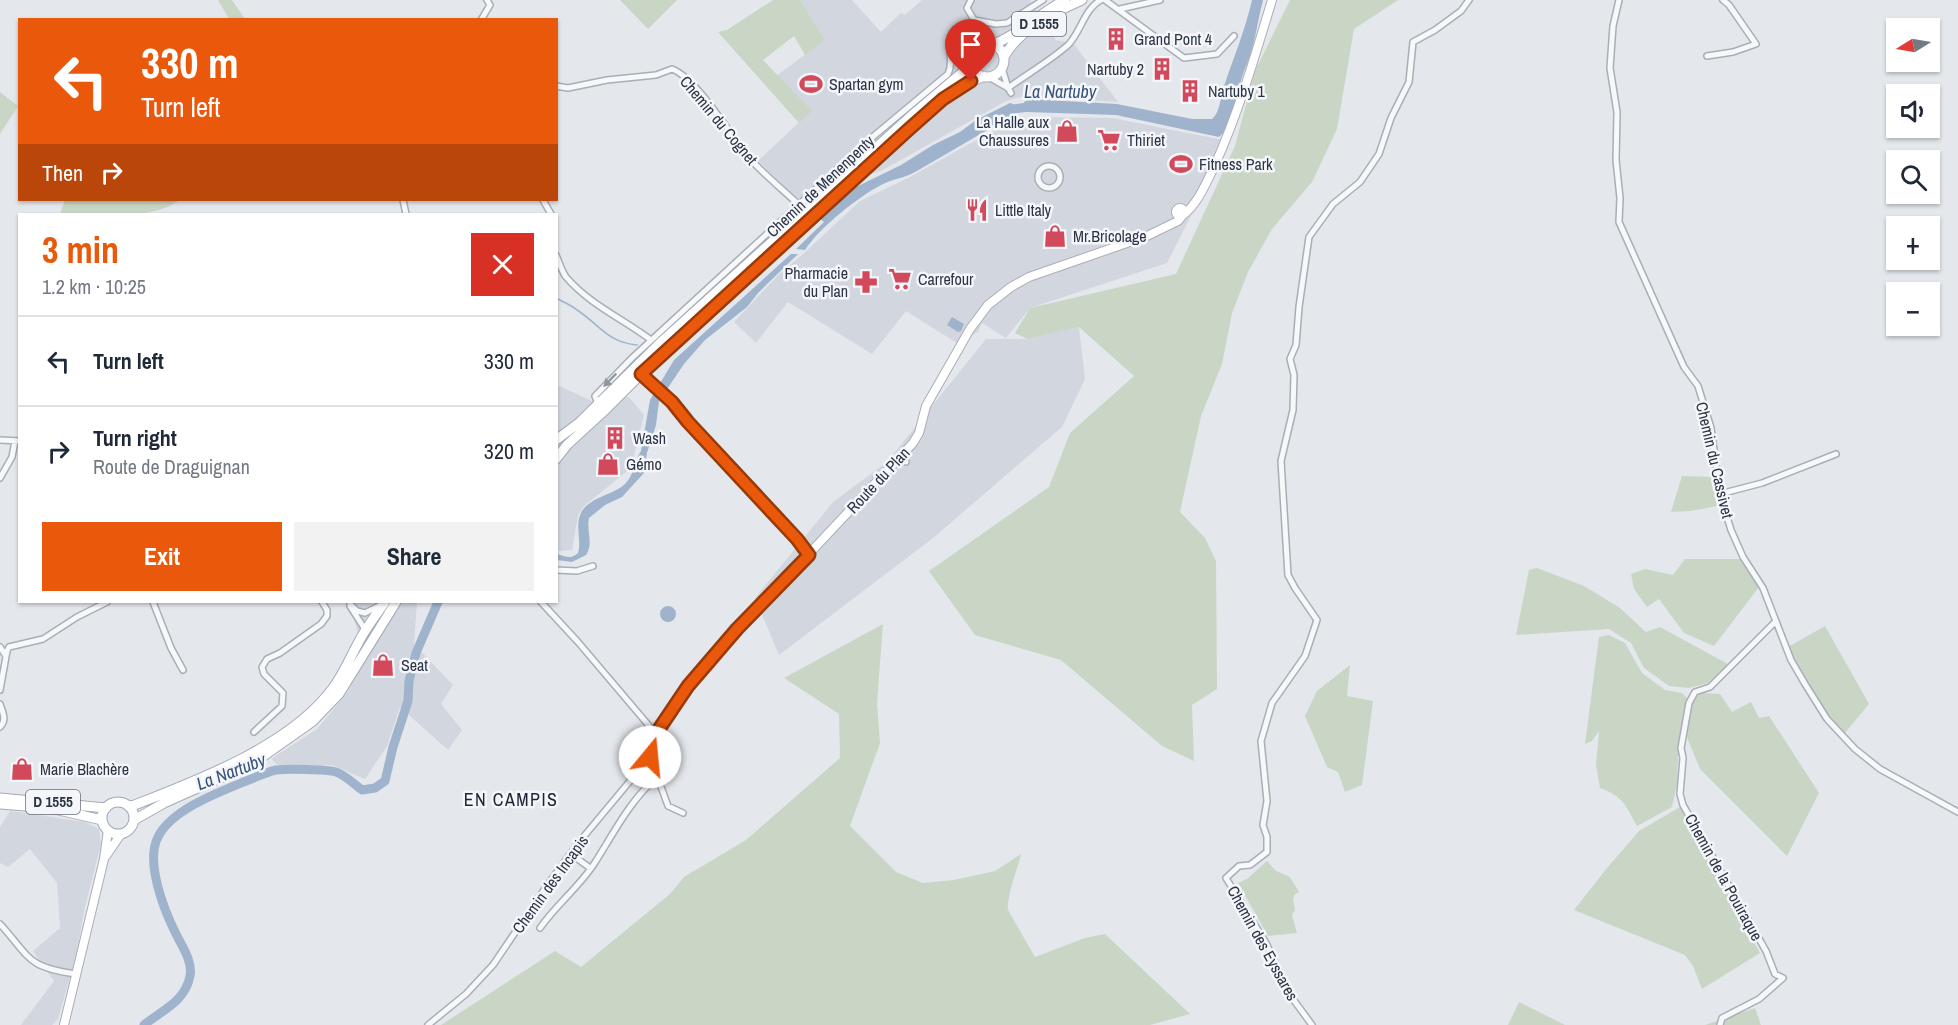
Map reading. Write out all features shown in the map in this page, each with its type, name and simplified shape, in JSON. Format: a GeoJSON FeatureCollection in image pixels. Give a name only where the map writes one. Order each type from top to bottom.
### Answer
{"type":"FeatureCollection","features":[{"type":"Feature","properties":{"kind":"main road","name":"D 1555"},"geometry":{"type":"LineString","coordinates":[[994,44],[1065,0]]}},
{"type":"Feature","properties":{"kind":"main road","name":"D 1555"},"geometry":{"type":"LineString","coordinates":[[1004,57],[1023,35],[1052,15],[1082,0]]}},
{"type":"Feature","properties":{"kind":"main road"},"geometry":{"type":"LineString","coordinates":[[558,438],[580,422],[661,342],[911,116],[963,72],[971,56],[984,43],[994,44],[1003,52],[1002,68],[994,75],[961,86],[943,99],[837,193],[641,374],[558,456]]}},
{"type":"Feature","properties":{"kind":"main road"},"geometry":{"type":"LineString","coordinates":[[971,56],[974,71],[986,76]]}},
{"type":"Feature","properties":{"kind":"main road"},"geometry":{"type":"LineString","coordinates":[[128,806],[159,795],[238,760],[285,732],[308,715],[333,689],[384,603]]}},
{"type":"Feature","properties":{"kind":"main road"},"geometry":{"type":"LineString","coordinates":[[134,820],[131,809],[124,803],[114,803],[106,808],[102,820],[112,833],[121,834],[130,829],[134,820],[164,803],[262,757],[312,721],[339,694],[395,603]]}},
{"type":"Feature","properties":{"kind":"main road","name":"D 1555"},"geometry":{"type":"LineString","coordinates":[[0,798],[106,808]]}},
{"type":"Feature","properties":{"kind":"main road","name":"D 1555"},"geometry":{"type":"LineString","coordinates":[[0,804],[50,808],[102,820]]}},
{"type":"Feature","properties":{"kind":"street"},"geometry":{"type":"LineString","coordinates":[[483,18],[490,5],[487,0]]}},
{"type":"Feature","properties":{"kind":"street"},"geometry":{"type":"LineString","coordinates":[[970,0],[968,8],[974,20],[967,37],[971,56]]}},
{"type":"Feature","properties":{"kind":"street"},"geometry":{"type":"LineString","coordinates":[[974,20],[996,24],[1007,23],[1043,0]]}},
{"type":"Feature","properties":{"kind":"street"},"geometry":{"type":"LineString","coordinates":[[1009,91],[1069,44],[1096,2],[1103,0],[1120,9],[1184,58],[1217,54],[1234,36]]}},
{"type":"Feature","properties":{"kind":"street"},"geometry":{"type":"LineString","coordinates":[[1120,9],[1160,0]]}},
{"type":"Feature","properties":{"kind":"street","name":"Route du Plan"},"geometry":{"type":"LineString","coordinates":[[656,733],[700,670],[913,443],[919,433],[927,406],[970,329],[988,305],[1011,287],[1029,278],[1147,236],[1169,225],[1181,213],[1191,208],[1222,149],[1244,93],[1272,0]]}},
{"type":"Feature","properties":{"kind":"street","name":"Chemin des Eyssares"},"geometry":{"type":"LineString","coordinates":[[1311,1025],[1290,995],[1266,943],[1226,878],[1239,867],[1250,865],[1267,852],[1267,837],[1263,825],[1268,801],[1261,741],[1272,704],[1305,656],[1317,620],[1288,575],[1281,461],[1293,410],[1294,375],[1290,359],[1296,345],[1309,237],[1333,204],[1360,183],[1379,154],[1391,118],[1409,82],[1413,42],[1436,30],[1461,11],[1469,0]]}},
{"type":"Feature","properties":{"kind":"street","name":"Chemin du Cassivet"},"geometry":{"type":"LineString","coordinates":[[1619,0],[1613,26],[1610,68],[1617,112],[1616,160],[1620,198],[1619,222],[1683,368],[1698,386],[1711,428],[1720,494],[1731,530],[1743,557],[1762,588],[1791,660],[1821,710],[1855,749],[1880,769],[1958,812]]}},
{"type":"Feature","properties":{"kind":"street"},"geometry":{"type":"LineString","coordinates":[[1707,56],[1733,52],[1756,44],[1729,5],[1723,0]]}},
{"type":"Feature","properties":{"kind":"street"},"geometry":{"type":"LineString","coordinates":[[967,37],[984,43]]}},
{"type":"Feature","properties":{"kind":"street","name":"Chemin de Menenpenty"},"geometry":{"type":"LineString","coordinates":[[598,405],[595,396],[651,340],[884,127],[948,74],[951,62],[949,50],[951,43],[955,38],[967,37]]}},
{"type":"Feature","properties":{"kind":"street"},"geometry":{"type":"LineString","coordinates":[[1002,68],[1009,91]]}},
{"type":"Feature","properties":{"kind":"street","name":"Chemin du Cognet"},"geometry":{"type":"LineString","coordinates":[[558,86],[568,88],[607,80],[639,77],[672,69],[677,71],[696,87],[753,163],[799,205]]}},
{"type":"Feature","properties":{"kind":"street"},"geometry":{"type":"LineString","coordinates":[[986,76],[1009,91]]}},
{"type":"Feature","properties":{"kind":"street"},"geometry":{"type":"LineString","coordinates":[[1049,166],[1057,170],[1060,177],[1057,184],[1049,188],[1041,185],[1038,178],[1041,170],[1049,166]]}},
{"type":"Feature","properties":{"kind":"street"},"geometry":{"type":"LineString","coordinates":[[558,260],[564,275],[577,288],[651,340]]}},
{"type":"Feature","properties":{"kind":"street"},"geometry":{"type":"LineString","coordinates":[[641,374],[666,397],[797,539],[809,555]]}},
{"type":"Feature","properties":{"kind":"street"},"geometry":{"type":"LineString","coordinates":[[0,440],[17,441],[12,457],[0,478]]}},
{"type":"Feature","properties":{"kind":"street"},"geometry":{"type":"LineString","coordinates":[[1720,494],[1762,483],[1836,454]]}},
{"type":"Feature","properties":{"kind":"street"},"geometry":{"type":"LineString","coordinates":[[897,459],[906,462]]}},
{"type":"Feature","properties":{"kind":"street"},"geometry":{"type":"LineString","coordinates":[[558,570],[577,571],[593,566]]}},
{"type":"Feature","properties":{"kind":"street"},"geometry":{"type":"LineString","coordinates":[[0,690],[9,647],[43,639],[77,617],[105,603]]}},
{"type":"Feature","properties":{"kind":"street"},"geometry":{"type":"LineString","coordinates":[[153,603],[171,648],[183,670]]}},
{"type":"Feature","properties":{"kind":"street"},"geometry":{"type":"LineString","coordinates":[[254,732],[282,706],[283,693],[264,674],[262,667],[267,659],[280,653],[321,624],[327,616],[327,610],[323,603]]}},
{"type":"Feature","properties":{"kind":"street"},"geometry":{"type":"LineString","coordinates":[[349,603],[365,613],[384,603]]}},
{"type":"Feature","properties":{"kind":"street"},"geometry":{"type":"LineString","coordinates":[[349,603],[366,631]]}},
{"type":"Feature","properties":{"kind":"street"},"geometry":{"type":"LineString","coordinates":[[542,603],[656,733]]}},
{"type":"Feature","properties":{"kind":"street","name":"Chemin de la Pouiraque"},"geometry":{"type":"LineString","coordinates":[[1720,1025],[1722,1018],[1759,999],[1783,978],[1775,974],[1766,951],[1683,805],[1680,794],[1682,748],[1689,703],[1695,693],[1710,687],[1776,621]]}},
{"type":"Feature","properties":{"kind":"street"},"geometry":{"type":"LineString","coordinates":[[0,647],[6,656]]}},
{"type":"Feature","properties":{"kind":"street"},"geometry":{"type":"LineString","coordinates":[[0,704],[4,723],[0,727]]}},
{"type":"Feature","properties":{"kind":"street","name":"Chemin des Incapis"},"geometry":{"type":"LineString","coordinates":[[428,1025],[451,1008],[494,965],[546,886],[650,757],[656,733]]}},
{"type":"Feature","properties":{"kind":"street"},"geometry":{"type":"LineString","coordinates":[[540,928],[591,868],[628,812],[654,780],[660,784],[668,806],[683,813]]}},
{"type":"Feature","properties":{"kind":"street"},"geometry":{"type":"LineString","coordinates":[[64,1025],[104,859],[108,830]]}},
{"type":"Feature","properties":{"kind":"street"},"geometry":{"type":"LineString","coordinates":[[104,859],[121,834]]}},
{"type":"Feature","properties":{"kind":"street"},"geometry":{"type":"LineString","coordinates":[[571,854],[591,868]]}},
{"type":"Feature","properties":{"kind":"street"},"geometry":{"type":"LineString","coordinates":[[0,924],[26,956],[39,966],[76,974]]}},
{"type":"Feature","properties":{"kind":"shaded area"},"geometry":{"type":"Polygon","coordinates":[[[800,0],[852,0],[881,32],[901,13],[905,15],[922,0],[1030,0],[1056,40],[1073,43],[1118,102],[1025,96],[1006,101],[883,170],[797,199],[758,161],[811,111],[776,76],[825,40],[800,0]]]}},
{"type":"Feature","properties":{"kind":"shaded area"},"geometry":{"type":"Polygon","coordinates":[[[1032,117],[1112,118],[1223,140],[1198,202],[1167,263],[1030,308],[1006,338],[982,323],[978,332],[957,343],[906,311],[872,354],[788,302],[756,343],[734,322],[779,274],[860,201],[910,177],[989,133],[1032,117]]]}},
{"type":"Feature","properties":{"kind":"shaded area"},"geometry":{"type":"Polygon","coordinates":[[[1079,327],[1085,379],[1062,427],[933,538],[779,655],[755,598],[833,502],[887,462],[986,339],[1027,339],[1079,327]]]}},
{"type":"Feature","properties":{"kind":"shaded area"},"geometry":{"type":"Polygon","coordinates":[[[558,385],[592,401],[629,397],[644,415],[631,468],[584,506],[578,515],[572,550],[558,551],[558,385]]]}},
{"type":"Feature","properties":{"kind":"shaded area"},"geometry":{"type":"Polygon","coordinates":[[[350,603],[417,603],[414,644],[453,685],[441,704],[462,730],[448,750],[400,707],[387,746],[365,779],[332,765],[279,766],[271,759],[317,729],[347,693],[365,661],[350,603]]]}},
{"type":"Feature","properties":{"kind":"shaded area"},"geometry":{"type":"Polygon","coordinates":[[[10,811],[85,822],[99,829],[101,844],[85,907],[76,956],[58,1019],[52,1025],[21,1025],[54,981],[33,951],[60,928],[57,883],[30,849],[8,867],[0,863],[0,827],[10,811]]]}},
{"type":"Feature","properties":{"kind":"green space"},"geometry":{"type":"Polygon","coordinates":[[[218,0],[232,0],[244,18],[228,18],[218,0]]]}},
{"type":"Feature","properties":{"kind":"green space"},"geometry":{"type":"Polygon","coordinates":[[[620,0],[677,0],[648,29],[620,0]]]}},
{"type":"Feature","properties":{"kind":"green space"},"geometry":{"type":"Polygon","coordinates":[[[773,0],[800,0],[825,40],[805,55],[794,36],[763,60],[812,111],[799,123],[718,32],[727,30],[773,0]]]}},
{"type":"Feature","properties":{"kind":"green space"},"geometry":{"type":"Polygon","coordinates":[[[1290,0],[1398,0],[1354,29],[1337,129],[1312,182],[1272,229],[1248,272],[1232,313],[1222,364],[1201,416],[1180,512],[1205,538],[1216,561],[1217,689],[1192,705],[1194,761],[1162,746],[1061,660],[975,635],[929,571],[1049,487],[1070,433],[1134,376],[1079,327],[1027,339],[1015,333],[1030,308],[1176,274],[1235,146],[1255,71],[1290,0]]]}},
{"type":"Feature","properties":{"kind":"green space"},"geometry":{"type":"Polygon","coordinates":[[[0,92],[18,106],[0,134],[0,92]]]}},
{"type":"Feature","properties":{"kind":"green space"},"geometry":{"type":"Polygon","coordinates":[[[65,201],[177,201],[168,207],[144,213],[60,213],[65,201]]]}},
{"type":"Feature","properties":{"kind":"green space"},"geometry":{"type":"Polygon","coordinates":[[[1682,476],[1713,477],[1717,506],[1671,512],[1682,476]]]}},
{"type":"Feature","properties":{"kind":"green space"},"geometry":{"type":"Polygon","coordinates":[[[1685,559],[1743,559],[1759,587],[1714,646],[1684,633],[1659,599],[1647,607],[1634,589],[1631,574],[1645,569],[1673,575],[1685,559]]]}},
{"type":"Feature","properties":{"kind":"green space"},"geometry":{"type":"Polygon","coordinates":[[[1537,568],[1584,586],[1620,608],[1646,632],[1660,627],[1728,664],[1708,683],[1689,688],[1669,686],[1644,668],[1631,643],[1609,629],[1516,635],[1529,570],[1537,568]]]}},
{"type":"Feature","properties":{"kind":"green space"},"geometry":{"type":"Polygon","coordinates":[[[883,624],[877,703],[880,743],[850,826],[896,872],[923,883],[954,880],[995,871],[1021,854],[1010,891],[1008,910],[1035,957],[1085,938],[1105,934],[1190,1014],[1150,1025],[441,1025],[555,951],[581,967],[670,894],[684,877],[746,840],[840,758],[839,714],[784,678],[883,624]]]}},
{"type":"Feature","properties":{"kind":"green space"},"geometry":{"type":"Polygon","coordinates":[[[1825,626],[1869,704],[1844,734],[1813,693],[1788,647],[1825,626]]]}},
{"type":"Feature","properties":{"kind":"green space"},"geometry":{"type":"Polygon","coordinates":[[[1609,635],[1625,643],[1642,673],[1665,690],[1682,693],[1687,698],[1678,755],[1677,784],[1672,807],[1637,826],[1627,807],[1619,798],[1600,788],[1596,765],[1599,731],[1592,741],[1585,744],[1599,637],[1609,635]]]}},
{"type":"Feature","properties":{"kind":"green space"},"geometry":{"type":"Polygon","coordinates":[[[1350,665],[1347,696],[1373,701],[1362,785],[1345,792],[1338,772],[1327,767],[1305,716],[1317,691],[1350,665]]]}},
{"type":"Feature","properties":{"kind":"green space"},"geometry":{"type":"Polygon","coordinates":[[[1701,693],[1720,694],[1732,712],[1751,702],[1759,718],[1769,716],[1819,793],[1787,856],[1700,769],[1686,735],[1691,702],[1701,693]]]}},
{"type":"Feature","properties":{"kind":"green space"},"geometry":{"type":"Polygon","coordinates":[[[1680,807],[1760,953],[1702,989],[1693,966],[1685,955],[1574,910],[1639,831],[1680,807]]]}},
{"type":"Feature","properties":{"kind":"green space"},"geometry":{"type":"Polygon","coordinates":[[[1267,861],[1276,871],[1290,877],[1299,892],[1293,899],[1295,910],[1292,915],[1297,933],[1268,936],[1238,883],[1247,879],[1267,861]]]}},
{"type":"Feature","properties":{"kind":"green space"},"geometry":{"type":"Polygon","coordinates":[[[1519,1002],[1565,1025],[1508,1025],[1519,1002]]]}},
{"type":"Feature","properties":{"kind":"green space"},"geometry":{"type":"Polygon","coordinates":[[[1755,1008],[1761,1025],[1705,1025],[1755,1008]]]}},
{"type":"Feature","properties":{"kind":"water"},"geometry":{"type":"Polygon","coordinates":[[[1252,0],[1263,0],[1254,39],[1231,118],[1219,137],[1116,115],[1027,112],[1024,102],[1029,99],[1117,104],[1192,119],[1212,119],[1218,109],[1252,0]]]}},
{"type":"Feature","properties":{"kind":"water"},"geometry":{"type":"Polygon","coordinates":[[[1010,103],[1013,104],[1015,116],[911,174],[872,190],[829,223],[805,250],[796,249],[824,222],[819,218],[852,189],[901,165],[933,145],[960,132],[976,120],[1010,103]]]}},
{"type":"Feature","properties":{"kind":"water"},"geometry":{"type":"Polygon","coordinates":[[[791,254],[798,254],[747,307],[705,340],[684,364],[659,401],[656,425],[647,453],[644,473],[622,497],[605,505],[589,518],[590,541],[586,555],[572,562],[558,560],[558,554],[570,557],[578,553],[579,521],[586,506],[620,488],[631,476],[641,451],[650,400],[674,360],[791,254]]]}},
{"type":"Feature","properties":{"kind":"water"},"geometry":{"type":"Polygon","coordinates":[[[952,317],[964,324],[961,331],[958,332],[947,325],[952,317]]]}},
{"type":"Feature","properties":{"kind":"water"},"geometry":{"type":"Polygon","coordinates":[[[665,606],[671,606],[676,614],[674,620],[665,622],[660,617],[660,611],[665,606]]]}},
{"type":"Feature","properties":{"kind":"waterway","name":"La Nartuby"},"geometry":{"type":"LineString","coordinates":[[1003,114],[1013,109],[1036,106]]}},
{"type":"Feature","properties":{"kind":"waterway"},"geometry":{"type":"LineString","coordinates":[[558,299],[585,315],[611,337],[637,345]]}},
{"type":"Feature","properties":{"kind":"waterway","name":"La Nartuby"},"geometry":{"type":"LineString","coordinates":[[144,1025],[178,999],[187,985],[191,971],[184,949],[166,912],[155,872],[155,847],[164,827],[184,810],[210,796],[276,770],[336,772],[362,790],[375,788],[385,781],[408,701],[409,681],[416,653],[438,603]]}},
{"type":"Feature","properties":{"kind":"place","name":"Grand Pont 4"},"geometry":{"type":"Point","coordinates":[1116,39]}},
{"type":"Feature","properties":{"kind":"place","name":"Nartuby 2"},"geometry":{"type":"Point","coordinates":[1162,69]}},
{"type":"Feature","properties":{"kind":"place","name":"Spartan gym"},"geometry":{"type":"Point","coordinates":[811,84]}},
{"type":"Feature","properties":{"kind":"place","name":"Nartuby 1"},"geometry":{"type":"Point","coordinates":[1190,91]}},
{"type":"Feature","properties":{"kind":"place","name":"La Halle aux Chaussures"},"geometry":{"type":"Point","coordinates":[1067,131]}},
{"type":"Feature","properties":{"kind":"place","name":"Thiriet"},"geometry":{"type":"Point","coordinates":[1109,140]}},
{"type":"Feature","properties":{"kind":"place","name":"Fitness Park"},"geometry":{"type":"Point","coordinates":[1181,164]}},
{"type":"Feature","properties":{"kind":"place","name":"Little Italy"},"geometry":{"type":"Point","coordinates":[977,210]}},
{"type":"Feature","properties":{"kind":"place","name":"Mr.Bricolage"},"geometry":{"type":"Point","coordinates":[1055,236]}},
{"type":"Feature","properties":{"kind":"place","name":"Carrefour"},"geometry":{"type":"Point","coordinates":[900,279]}},
{"type":"Feature","properties":{"kind":"place","name":"Pharmacie du Plan"},"geometry":{"type":"Point","coordinates":[866,282]}},
{"type":"Feature","properties":{"kind":"place","name":"Wash"},"geometry":{"type":"Point","coordinates":[615,438]}},
{"type":"Feature","properties":{"kind":"place","name":"Gémo"},"geometry":{"type":"Point","coordinates":[608,464]}},
{"type":"Feature","properties":{"kind":"place","name":"Seat"},"geometry":{"type":"Point","coordinates":[383,665]}},
{"type":"Feature","properties":{"kind":"place","name":"Marie Blachère"},"geometry":{"type":"Point","coordinates":[22,769]}},
{"type":"Feature","properties":{"kind":"district","name":"EN CAMPIS"},"geometry":{"type":"Point","coordinates":[511,800]}},
{"type":"Feature","properties":{"kind":"route"},"geometry":{"type":"LineString","coordinates":[[650,757],[657,732],[670,710],[700,670],[809,555],[672,402],[641,374],[837,193],[943,99],[971,81]]}}]}
